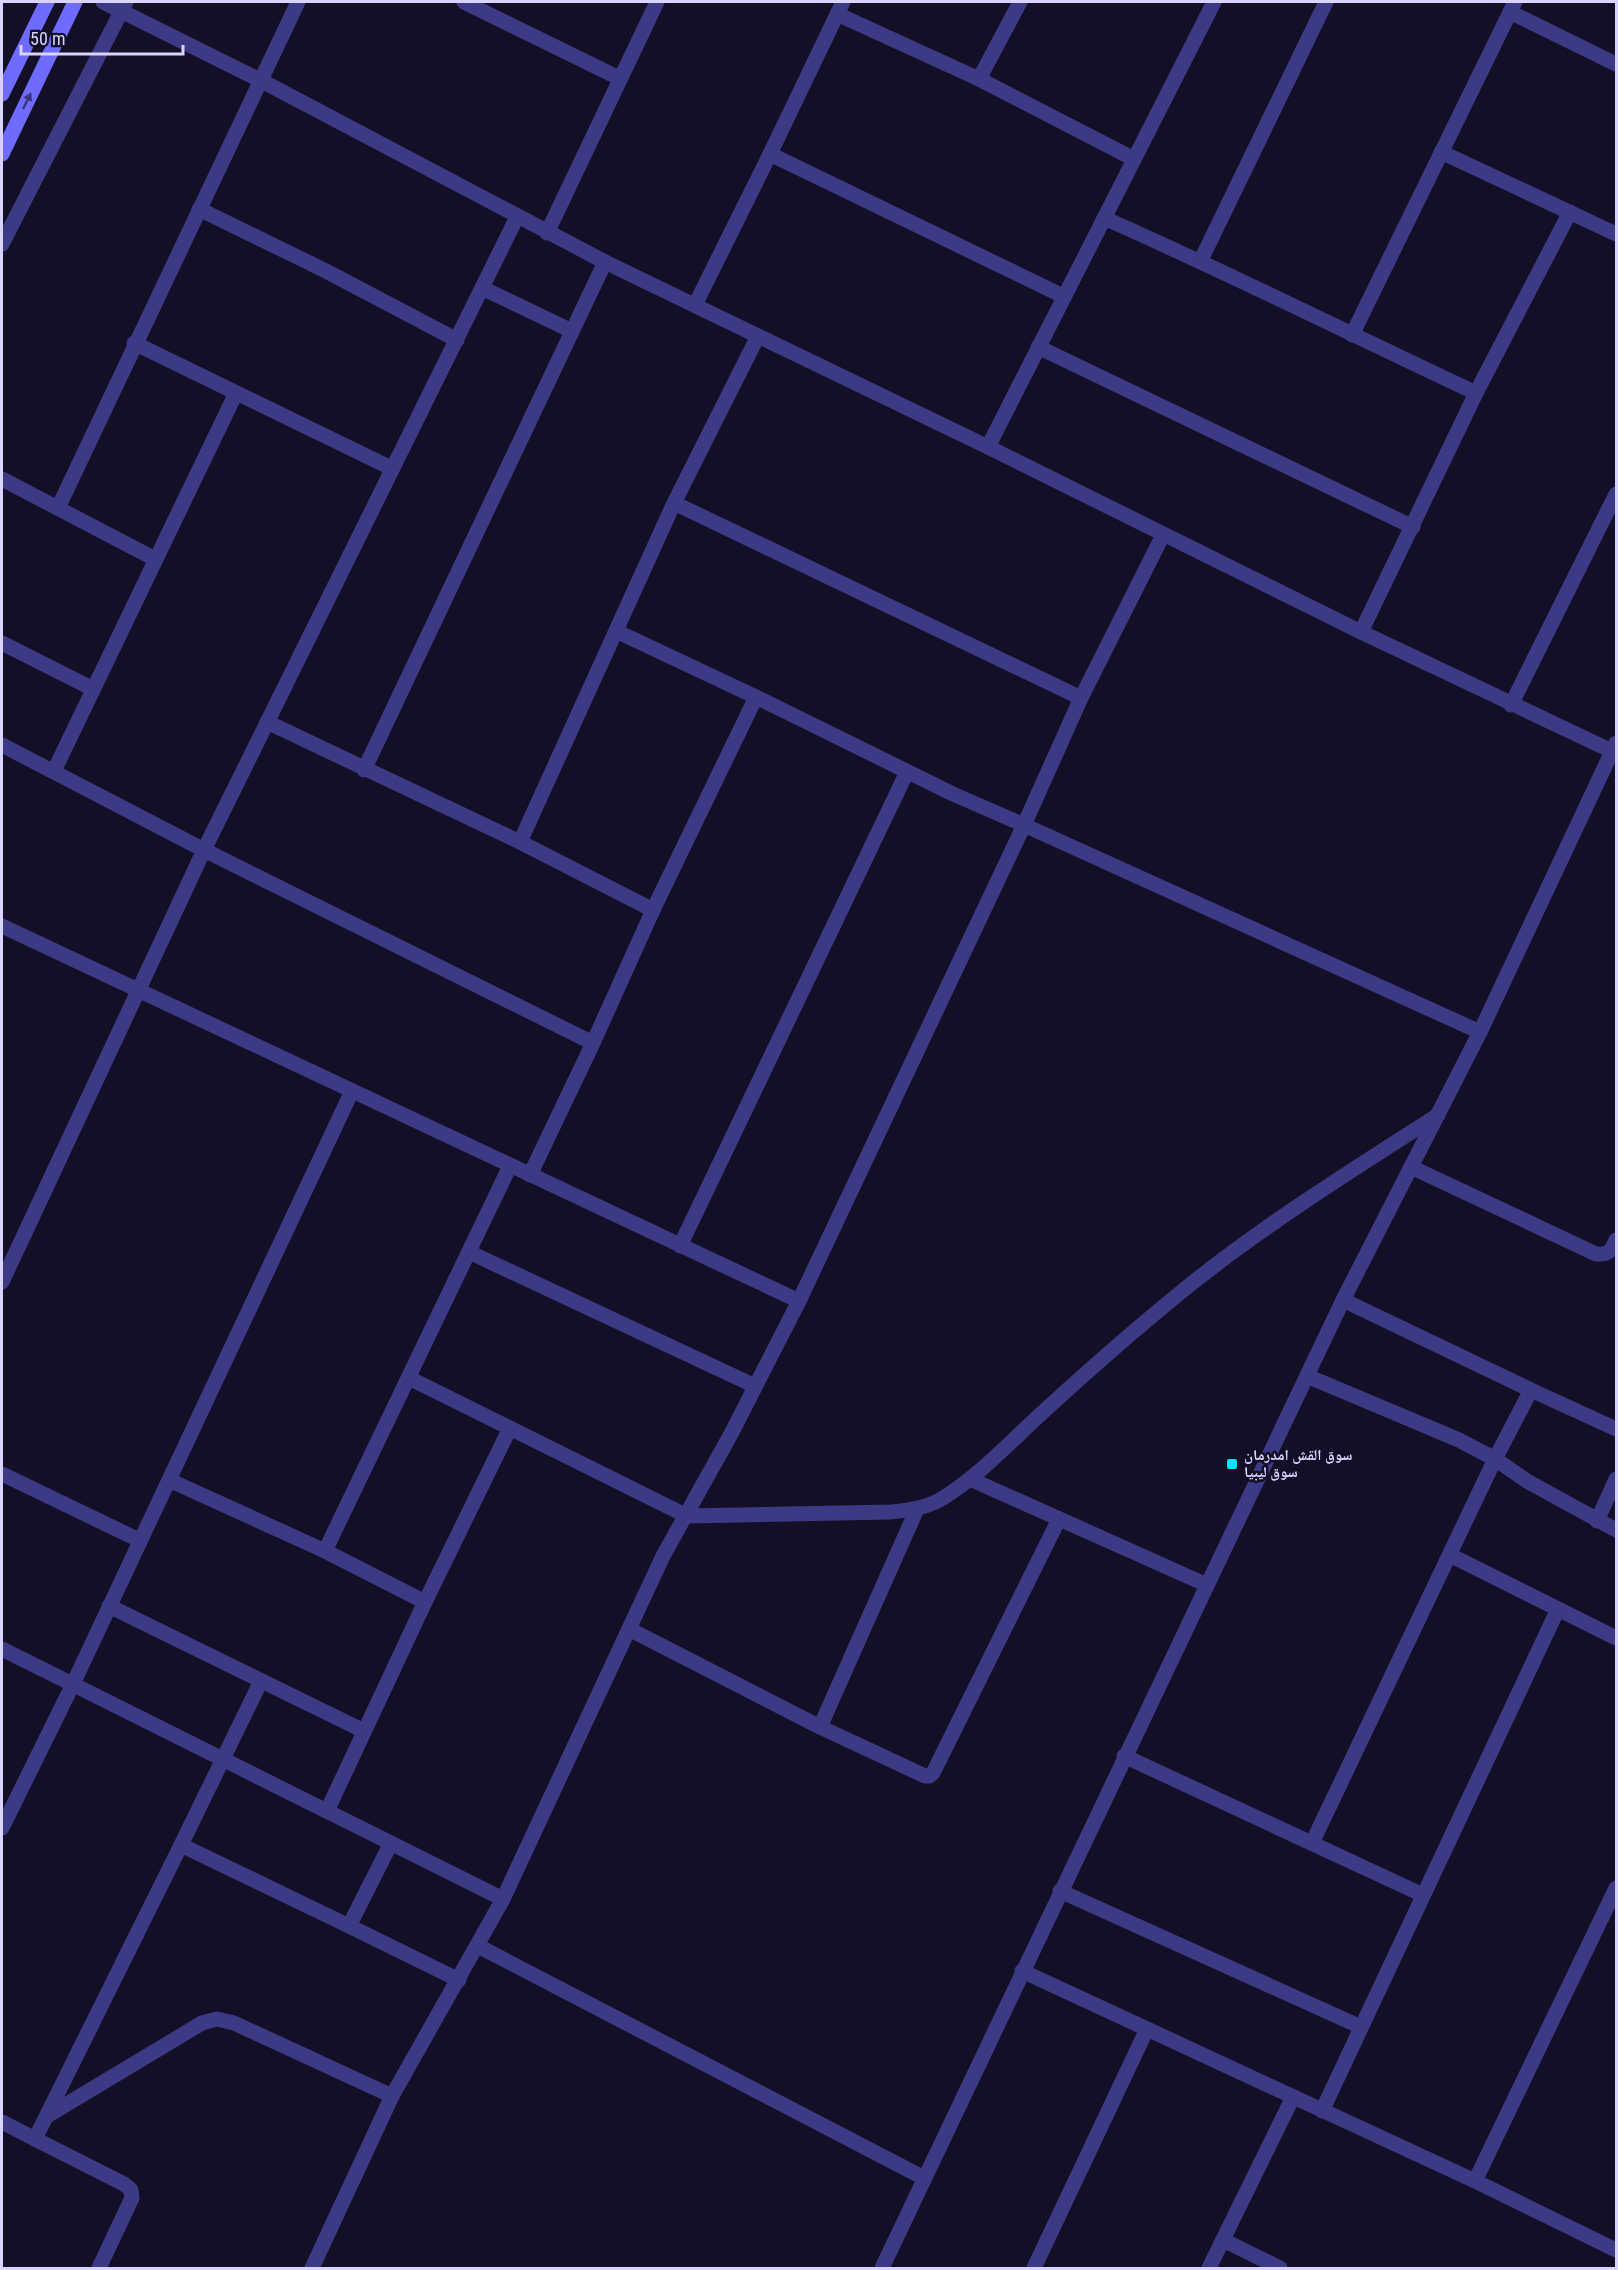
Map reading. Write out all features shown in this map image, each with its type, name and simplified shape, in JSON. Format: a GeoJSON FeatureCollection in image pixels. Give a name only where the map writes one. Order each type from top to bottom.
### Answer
{"type":"FeatureCollection","features":[{"type":"Feature","properties":{"kind":"main road"},"geometry":{"type":"LineString","coordinates":[[2,94],[47,2]]}},
{"type":"Feature","properties":{"kind":"main road"},"geometry":{"type":"LineString","coordinates":[[2,154],[73,5],[56,2]]}},
{"type":"Feature","properties":{"kind":"street"},"geometry":{"type":"LineString","coordinates":[[103,2],[124,6],[604,262],[988,447],[1512,705],[1615,749],[1480,1032],[1343,1300],[882,2268]]}},
{"type":"Feature","properties":{"kind":"street"},"geometry":{"type":"LineString","coordinates":[[58,508],[298,2]]}},
{"type":"Feature","properties":{"kind":"street"},"geometry":{"type":"LineString","coordinates":[[464,2],[619,78]]}},
{"type":"Feature","properties":{"kind":"street"},"geometry":{"type":"LineString","coordinates":[[547,233],[657,2]]}},
{"type":"Feature","properties":{"kind":"street"},"geometry":{"type":"LineString","coordinates":[[979,79],[1020,2]]}},
{"type":"Feature","properties":{"kind":"street"},"geometry":{"type":"LineString","coordinates":[[988,447],[1214,2]]}},
{"type":"Feature","properties":{"kind":"street"},"geometry":{"type":"LineString","coordinates":[[1201,260],[1326,2]]}},
{"type":"Feature","properties":{"kind":"street"},"geometry":{"type":"LineString","coordinates":[[2,244],[124,6]]}},
{"type":"Feature","properties":{"kind":"street"},"geometry":{"type":"LineString","coordinates":[[1352,335],[1512,7],[1617,64]]}},
{"type":"Feature","properties":{"kind":"street"},"geometry":{"type":"LineString","coordinates":[[695,305],[840,8],[1134,159]]}},
{"type":"Feature","properties":{"kind":"street"},"geometry":{"type":"LineString","coordinates":[[1441,152],[1617,234]]}},
{"type":"Feature","properties":{"kind":"street"},"geometry":{"type":"LineString","coordinates":[[770,154],[1063,296]]}},
{"type":"Feature","properties":{"kind":"street"},"geometry":{"type":"LineString","coordinates":[[199,209],[324,270],[457,340]]}},
{"type":"Feature","properties":{"kind":"street"},"geometry":{"type":"LineString","coordinates":[[1361,632],[1476,393],[1570,212]]}},
{"type":"Feature","properties":{"kind":"street"},"geometry":{"type":"LineString","coordinates":[[2,1282],[204,850],[517,217]]}},
{"type":"Feature","properties":{"kind":"street"},"geometry":{"type":"LineString","coordinates":[[1104,218],[1201,260],[1476,393]]}},
{"type":"Feature","properties":{"kind":"street"},"geometry":{"type":"LineString","coordinates":[[364,770],[604,262]]}},
{"type":"Feature","properties":{"kind":"street"},"geometry":{"type":"LineString","coordinates":[[482,288],[572,330]]}},
{"type":"Feature","properties":{"kind":"street"},"geometry":{"type":"LineString","coordinates":[[520,842],[674,503],[758,336]]}},
{"type":"Feature","properties":{"kind":"street"},"geometry":{"type":"LineString","coordinates":[[134,344],[391,468]]}},
{"type":"Feature","properties":{"kind":"street"},"geometry":{"type":"LineString","coordinates":[[1038,347],[1413,527]]}},
{"type":"Feature","properties":{"kind":"street"},"geometry":{"type":"LineString","coordinates":[[54,771],[236,393]]}},
{"type":"Feature","properties":{"kind":"street"},"geometry":{"type":"LineString","coordinates":[[2,479],[155,559]]}},
{"type":"Feature","properties":{"kind":"street"},"geometry":{"type":"LineString","coordinates":[[1512,705],[1617,494]]}},
{"type":"Feature","properties":{"kind":"street"},"geometry":{"type":"LineString","coordinates":[[674,503],[1081,698]]}},
{"type":"Feature","properties":{"kind":"street"},"geometry":{"type":"LineString","coordinates":[[312,2268],[392,2096],[503,1899],[663,1556],[687,1516],[798,1301],[1024,825],[1081,698],[1163,535]]}},
{"type":"Feature","properties":{"kind":"street"},"geometry":{"type":"LineString","coordinates":[[615,631],[756,697],[907,772],[1480,1032]]}},
{"type":"Feature","properties":{"kind":"street"},"geometry":{"type":"LineString","coordinates":[[2,643],[93,689]]}},
{"type":"Feature","properties":{"kind":"street"},"geometry":{"type":"LineString","coordinates":[[530,1175],[653,910],[756,697]]}},
{"type":"Feature","properties":{"kind":"street"},"geometry":{"type":"LineString","coordinates":[[267,722],[520,842],[653,910]]}},
{"type":"Feature","properties":{"kind":"street"},"geometry":{"type":"LineString","coordinates":[[2,745],[204,850],[593,1042]]}},
{"type":"Feature","properties":{"kind":"street"},"geometry":{"type":"LineString","coordinates":[[680,1246],[907,772]]}},
{"type":"Feature","properties":{"kind":"street"},"geometry":{"type":"LineString","coordinates":[[2,926],[798,1301]]}},
{"type":"Feature","properties":{"kind":"street"},"geometry":{"type":"LineString","coordinates":[[2,1828],[7,1803],[73,1684],[352,1091]]}},
{"type":"Feature","properties":{"kind":"street"},"geometry":{"type":"LineString","coordinates":[[409,1378],[687,1516],[891,1512],[916,1509],[942,1499],[970,1479],[1102,1359],[1190,1285],[1309,1197],[1438,1115]]}},
{"type":"Feature","properties":{"kind":"street"},"geometry":{"type":"LineString","coordinates":[[324,1551],[510,1166]]}},
{"type":"Feature","properties":{"kind":"street"},"geometry":{"type":"LineString","coordinates":[[1411,1167],[1596,1254],[1611,1252],[1617,1239]]}},
{"type":"Feature","properties":{"kind":"street"},"geometry":{"type":"LineString","coordinates":[[469,1252],[755,1386]]}},
{"type":"Feature","properties":{"kind":"street"},"geometry":{"type":"LineString","coordinates":[[1343,1300],[1617,1429]]}},
{"type":"Feature","properties":{"kind":"street"},"geometry":{"type":"LineString","coordinates":[[1307,1376],[1459,1440],[1495,1459],[1527,1481],[1597,1521],[1617,1530]]}},
{"type":"Feature","properties":{"kind":"street"},"geometry":{"type":"LineString","coordinates":[[1312,1843],[1495,1459],[1531,1390]]}},
{"type":"Feature","properties":{"kind":"street"},"geometry":{"type":"LineString","coordinates":[[327,1811],[510,1428]]}},
{"type":"Feature","properties":{"kind":"street"},"geometry":{"type":"LineString","coordinates":[[2,1474],[140,1540]]}},
{"type":"Feature","properties":{"kind":"street"},"geometry":{"type":"LineString","coordinates":[[970,1479],[1207,1585]]}},
{"type":"Feature","properties":{"kind":"street"},"geometry":{"type":"LineString","coordinates":[[1597,1521],[1617,1479]]}},
{"type":"Feature","properties":{"kind":"street"},"geometry":{"type":"LineString","coordinates":[[169,1480],[324,1551],[425,1602]]}},
{"type":"Feature","properties":{"kind":"street"},"geometry":{"type":"LineString","coordinates":[[820,1727],[916,1509]]}},
{"type":"Feature","properties":{"kind":"street"},"geometry":{"type":"LineString","coordinates":[[629,1629],[820,1727],[924,1776],[929,1776],[933,1773],[1059,1519]]}},
{"type":"Feature","properties":{"kind":"street"},"geometry":{"type":"LineString","coordinates":[[1450,1556],[1617,1638]]}},
{"type":"Feature","properties":{"kind":"street"},"geometry":{"type":"LineString","coordinates":[[109,1606],[364,1731]]}},
{"type":"Feature","properties":{"kind":"street"},"geometry":{"type":"LineString","coordinates":[[1322,2110],[1558,1609]]}},
{"type":"Feature","properties":{"kind":"street"},"geometry":{"type":"LineString","coordinates":[[2,1648],[503,1899]]}},
{"type":"Feature","properties":{"kind":"street"},"geometry":{"type":"LineString","coordinates":[[35,2139],[261,1681]]}},
{"type":"Feature","properties":{"kind":"street"},"geometry":{"type":"LineString","coordinates":[[1124,1756],[1423,1895]]}},
{"type":"Feature","properties":{"kind":"street"},"geometry":{"type":"LineString","coordinates":[[348,1926],[391,1843]]}},
{"type":"Feature","properties":{"kind":"street"},"geometry":{"type":"LineString","coordinates":[[181,1845],[459,1980]]}},
{"type":"Feature","properties":{"kind":"street"},"geometry":{"type":"LineString","coordinates":[[1475,2181],[1617,1888]]}},
{"type":"Feature","properties":{"kind":"street"},"geometry":{"type":"LineString","coordinates":[[1060,1891],[1361,2027]]}},
{"type":"Feature","properties":{"kind":"street"},"geometry":{"type":"LineString","coordinates":[[478,1946],[924,2178]]}},
{"type":"Feature","properties":{"kind":"street"},"geometry":{"type":"LineString","coordinates":[[1022,1971],[1475,2181],[1617,2250]]}},
{"type":"Feature","properties":{"kind":"street"},"geometry":{"type":"LineString","coordinates":[[47,2116],[202,2023],[217,2019],[234,2023],[392,2096]]}},
{"type":"Feature","properties":{"kind":"street"},"geometry":{"type":"LineString","coordinates":[[1034,2268],[1147,2029]]}},
{"type":"Feature","properties":{"kind":"street"},"geometry":{"type":"LineString","coordinates":[[1209,2268],[1293,2097]]}},
{"type":"Feature","properties":{"kind":"street"},"geometry":{"type":"LineString","coordinates":[[2,2122],[124,2184],[131,2190],[132,2198],[99,2268]]}},
{"type":"Feature","properties":{"kind":"street"},"geometry":{"type":"LineString","coordinates":[[1223,2240],[1280,2268]]}},
{"type":"Feature","properties":{"kind":"place","name":"سوق القش امدرمان سوق ليبيا"},"geometry":{"type":"Point","coordinates":[1232,1464]}}]}
